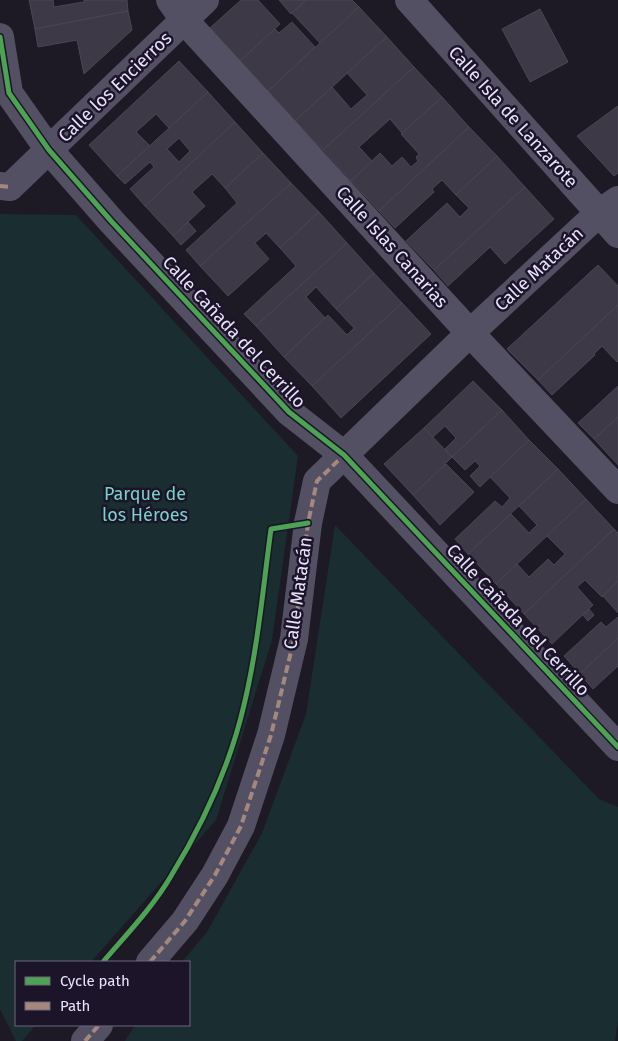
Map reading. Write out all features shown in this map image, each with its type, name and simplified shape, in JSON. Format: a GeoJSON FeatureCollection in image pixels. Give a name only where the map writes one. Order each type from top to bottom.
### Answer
{"type":"FeatureCollection","features":[{"type":"Feature","properties":{"kind":"street","name":"Calle los Encierros"},"geometry":{"type":"LineString","coordinates":[[0,186],[10,186],[49,150],[177,10],[205,0]]}},
{"type":"Feature","properties":{"kind":"street","name":"Calle Isla de Lanzarote"},"geometry":{"type":"LineString","coordinates":[[409,0],[608,207],[618,234]]}},
{"type":"Feature","properties":{"kind":"street","name":"Calle Islas Canarias"},"geometry":{"type":"LineString","coordinates":[[177,10],[470,333],[618,490]]}},
{"type":"Feature","properties":{"kind":"street","name":"Calle Cañada del Cerrillo"},"geometry":{"type":"LineString","coordinates":[[0,37],[9,93],[49,150],[112,222],[288,412],[344,455],[618,747]]}},
{"type":"Feature","properties":{"kind":"street","name":"Calle Matacán"},"geometry":{"type":"LineString","coordinates":[[151,961],[185,921],[215,875],[241,826],[271,735],[294,640],[308,523],[317,481],[470,333],[608,207]]}},
{"type":"Feature","properties":{"kind":"street"},"geometry":{"type":"LineString","coordinates":[[85,1041],[98,1026]]}},
{"type":"Feature","properties":{"kind":"green space","name":"Parque de los Héroes"},"geometry":{"type":"Polygon","coordinates":[[[0,214],[76,215],[298,456],[272,640],[216,820],[92,961],[15,961],[15,1026],[35,1026],[22,1041],[16,1041],[0,1009],[0,214]]]}},
{"type":"Feature","properties":{"kind":"green space"},"geometry":{"type":"Polygon","coordinates":[[[335,525],[599,799],[618,807],[618,1020],[615,1041],[125,1041],[134,1026],[190,1026],[190,961],[183,961],[207,932],[262,833],[306,714],[335,525]]]}},
{"type":"Feature","properties":{"kind":"building"},"geometry":{"type":"Polygon","coordinates":[[[29,0],[53,0],[54,7],[84,2],[84,0],[127,0],[128,11],[35,29],[29,0]]]}},
{"type":"Feature","properties":{"kind":"building"},"geometry":{"type":"Polygon","coordinates":[[[241,0],[258,0],[280,24],[240,61],[210,28],[241,0]]]}},
{"type":"Feature","properties":{"kind":"building"},"geometry":{"type":"Polygon","coordinates":[[[279,0],[306,0],[291,14],[279,0]]]}},
{"type":"Feature","properties":{"kind":"building"},"geometry":{"type":"Polygon","coordinates":[[[306,0],[352,0],[359,7],[320,43],[292,13],[306,0]]]}},
{"type":"Feature","properties":{"kind":"building"},"geometry":{"type":"Polygon","coordinates":[[[359,7],[387,37],[295,121],[268,91],[359,7]]]}},
{"type":"Feature","properties":{"kind":"building"},"geometry":{"type":"Polygon","coordinates":[[[540,9],[568,62],[530,82],[502,29],[540,9]]]}},
{"type":"Feature","properties":{"kind":"building"},"geometry":{"type":"Polygon","coordinates":[[[128,11],[132,30],[84,74],[77,40],[38,47],[35,29],[128,11]]]}},
{"type":"Feature","properties":{"kind":"building"},"geometry":{"type":"Polygon","coordinates":[[[292,22],[315,47],[268,91],[240,61],[275,29],[279,33],[292,22]]]}},
{"type":"Feature","properties":{"kind":"building"},"geometry":{"type":"Polygon","coordinates":[[[387,37],[414,67],[323,150],[295,121],[332,87],[351,109],[367,95],[347,73],[387,37]]]}},
{"type":"Feature","properties":{"kind":"building"},"geometry":{"type":"Polygon","coordinates":[[[179,61],[208,92],[169,128],[156,114],[136,132],[150,146],[117,176],[89,145],[179,61]]]}},
{"type":"Feature","properties":{"kind":"building"},"geometry":{"type":"Polygon","coordinates":[[[414,67],[442,97],[402,133],[390,119],[359,147],[372,161],[351,181],[323,150],[414,67]]]}},
{"type":"Feature","properties":{"kind":"building"},"geometry":{"type":"Polygon","coordinates":[[[208,92],[235,122],[145,206],[130,189],[154,167],[150,162],[125,184],[117,176],[208,92]],[[179,138],[167,149],[179,162],[190,151],[179,138]]]}},
{"type":"Feature","properties":{"kind":"building"},"geometry":{"type":"Polygon","coordinates":[[[442,97],[469,127],[379,211],[351,181],[380,153],[392,166],[402,157],[411,167],[418,161],[416,157],[419,154],[401,134],[442,97]]]}},
{"type":"Feature","properties":{"kind":"building"},"geometry":{"type":"Polygon","coordinates":[[[618,106],[618,173],[614,176],[577,136],[618,106]]]}},
{"type":"Feature","properties":{"kind":"building"},"geometry":{"type":"Polygon","coordinates":[[[235,122],[263,153],[225,188],[212,174],[192,192],[205,206],[173,236],[145,206],[235,122]]]}},
{"type":"Feature","properties":{"kind":"building"},"geometry":{"type":"Polygon","coordinates":[[[469,127],[497,156],[456,195],[442,180],[432,189],[434,192],[395,228],[379,211],[469,127]]]}},
{"type":"Feature","properties":{"kind":"building"},"geometry":{"type":"Polygon","coordinates":[[[263,153],[291,183],[200,266],[186,250],[237,203],[225,188],[263,153]]]}},
{"type":"Feature","properties":{"kind":"building"},"geometry":{"type":"Polygon","coordinates":[[[497,156],[525,187],[434,270],[406,241],[447,203],[460,217],[469,208],[456,195],[497,156]]]}},
{"type":"Feature","properties":{"kind":"building"},"geometry":{"type":"Polygon","coordinates":[[[291,183],[319,212],[280,248],[266,233],[255,243],[269,259],[228,296],[200,266],[291,183]]]}},
{"type":"Feature","properties":{"kind":"building"},"geometry":{"type":"Polygon","coordinates":[[[525,187],[554,219],[505,264],[490,247],[448,286],[434,270],[525,187]]]}},
{"type":"Feature","properties":{"kind":"building"},"geometry":{"type":"Polygon","coordinates":[[[319,212],[347,243],[256,326],[244,314],[296,266],[280,248],[319,212]]]}},
{"type":"Feature","properties":{"kind":"building"},"geometry":{"type":"Polygon","coordinates":[[[188,222],[196,231],[181,245],[173,236],[188,222]]]}},
{"type":"Feature","properties":{"kind":"building"},"geometry":{"type":"Polygon","coordinates":[[[347,243],[374,273],[336,309],[316,287],[306,297],[325,318],[284,357],[256,326],[347,243]]]}},
{"type":"Feature","properties":{"kind":"building"},"geometry":{"type":"Polygon","coordinates":[[[598,265],[618,286],[618,305],[538,380],[507,349],[598,265]]]}},
{"type":"Feature","properties":{"kind":"building"},"geometry":{"type":"Polygon","coordinates":[[[374,273],[402,303],[312,386],[284,357],[328,315],[347,335],[354,328],[336,309],[374,273]]]}},
{"type":"Feature","properties":{"kind":"building"},"geometry":{"type":"Polygon","coordinates":[[[402,303],[431,334],[341,418],[312,386],[402,303]]]}},
{"type":"Feature","properties":{"kind":"building"},"geometry":{"type":"Polygon","coordinates":[[[618,305],[618,361],[602,346],[595,355],[552,395],[538,380],[618,305]]]}},
{"type":"Feature","properties":{"kind":"building"},"geometry":{"type":"Polygon","coordinates":[[[473,381],[502,410],[452,457],[445,449],[456,438],[445,426],[433,437],[424,428],[473,381]]]}},
{"type":"Feature","properties":{"kind":"building"},"geometry":{"type":"Polygon","coordinates":[[[618,386],[618,417],[594,439],[578,423],[618,386]]]}},
{"type":"Feature","properties":{"kind":"building"},"geometry":{"type":"Polygon","coordinates":[[[502,410],[529,440],[480,487],[470,476],[480,466],[475,461],[465,470],[452,457],[502,410]]]}},
{"type":"Feature","properties":{"kind":"building"},"geometry":{"type":"Polygon","coordinates":[[[618,417],[618,465],[594,439],[618,417]]]}},
{"type":"Feature","properties":{"kind":"building"},"geometry":{"type":"Polygon","coordinates":[[[424,428],[452,457],[413,495],[384,464],[424,428]]]}},
{"type":"Feature","properties":{"kind":"building"},"geometry":{"type":"Polygon","coordinates":[[[529,440],[558,469],[468,554],[455,539],[495,501],[502,507],[510,498],[490,477],[529,440]]]}},
{"type":"Feature","properties":{"kind":"building"},"geometry":{"type":"Polygon","coordinates":[[[446,464],[474,492],[440,525],[413,495],[446,464]]]}},
{"type":"Feature","properties":{"kind":"building"},"geometry":{"type":"Polygon","coordinates":[[[558,469],[586,499],[496,584],[468,554],[511,514],[529,533],[537,525],[519,506],[558,469]]]}},
{"type":"Feature","properties":{"kind":"building"},"geometry":{"type":"Polygon","coordinates":[[[586,499],[614,529],[524,614],[496,584],[517,564],[529,577],[548,559],[554,565],[565,554],[547,536],[586,499]]]}},
{"type":"Feature","properties":{"kind":"building"},"geometry":{"type":"Polygon","coordinates":[[[614,529],[618,533],[618,581],[602,597],[585,580],[577,587],[593,605],[552,644],[524,614],[614,529]]]}},
{"type":"Feature","properties":{"kind":"building"},"geometry":{"type":"Polygon","coordinates":[[[618,581],[618,613],[603,596],[618,581]]]}},
{"type":"Feature","properties":{"kind":"building"},"geometry":{"type":"Polygon","coordinates":[[[589,609],[594,615],[588,621],[583,615],[589,609]]]}},
{"type":"Feature","properties":{"kind":"building"},"geometry":{"type":"Polygon","coordinates":[[[618,617],[618,638],[580,674],[564,656],[601,622],[606,627],[618,617]]]}},
{"type":"Feature","properties":{"kind":"building"},"geometry":{"type":"Polygon","coordinates":[[[618,638],[618,666],[593,689],[580,674],[618,638]]]}},
{"type":"Feature","properties":{"kind":"marked path"},"geometry":{"type":"LineString","coordinates":[[0,186],[10,187]]}},
{"type":"Feature","properties":{"kind":"marked path"},"geometry":{"type":"LineString","coordinates":[[151,961],[185,921],[215,875],[241,826],[271,735],[294,639],[308,523],[317,481],[344,455]]}},
{"type":"Feature","properties":{"kind":"marked path"},"geometry":{"type":"LineString","coordinates":[[85,1041],[98,1026]]}},
{"type":"Feature","properties":{"kind":"cycle path"},"geometry":{"type":"LineString","coordinates":[[0,37],[9,93],[49,150],[112,222],[289,412],[344,455],[618,747]]}},
{"type":"Feature","properties":{"kind":"cycle path"},"geometry":{"type":"LineString","coordinates":[[104,961],[164,887],[194,836],[223,772],[238,727],[249,683],[260,617],[271,529],[308,523]]}}]}
